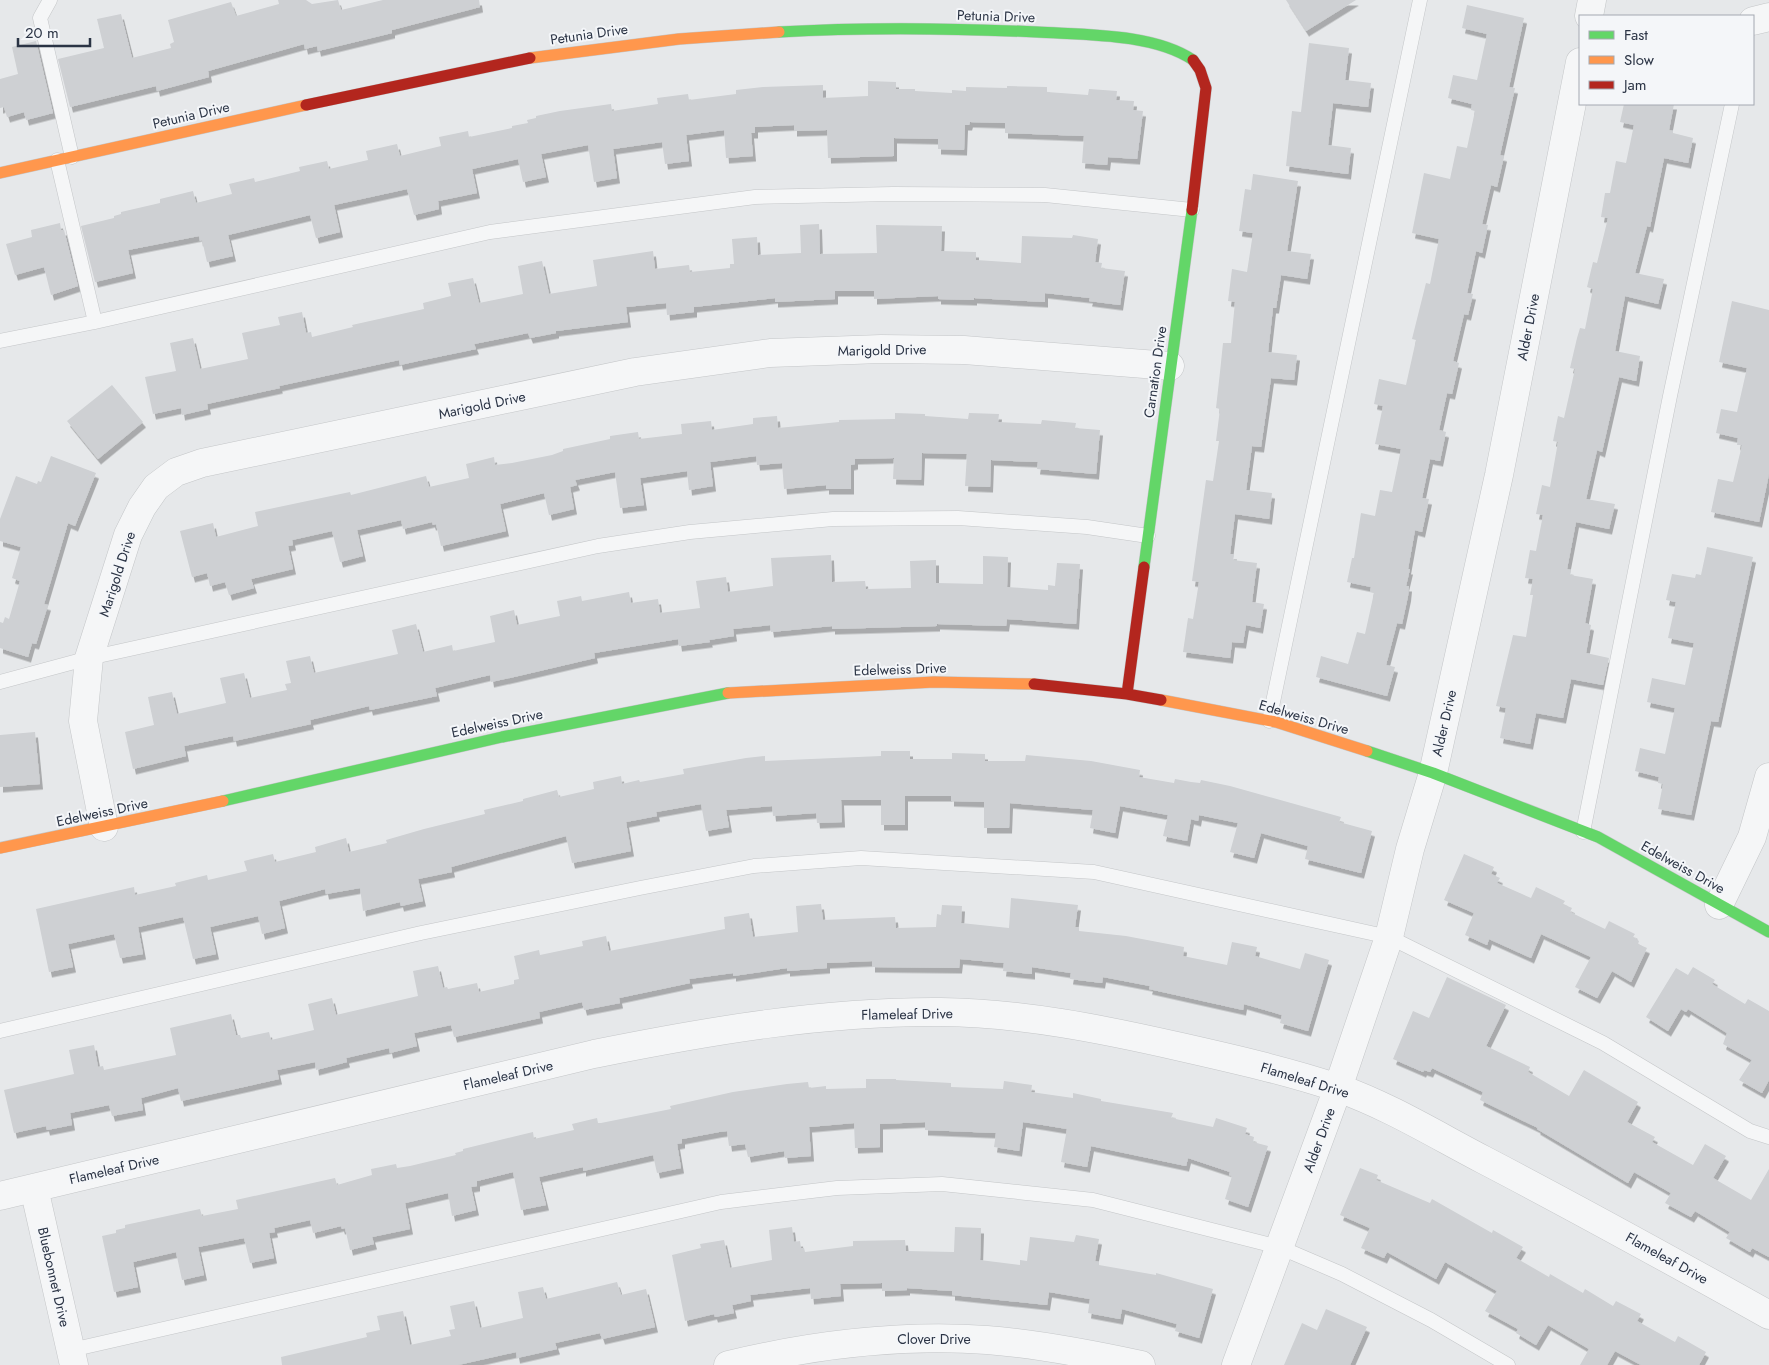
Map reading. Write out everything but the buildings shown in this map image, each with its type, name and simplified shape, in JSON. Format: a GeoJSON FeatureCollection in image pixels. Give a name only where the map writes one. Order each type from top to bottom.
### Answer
{"type":"FeatureCollection","features":[{"type":"Feature","properties":{"kind":"street"},"geometry":{"type":"LineString","coordinates":[[1589,15],[1592,0]]}},
{"type":"Feature","properties":{"kind":"street"},"geometry":{"type":"LineString","coordinates":[[1754,21],[1769,17]]}},
{"type":"Feature","properties":{"kind":"street","name":"Petunia Drive"},"geometry":{"type":"LineString","coordinates":[[0,173],[441,75],[554,54],[632,43],[766,31],[846,28],[1027,32],[1101,36],[1167,46],[1192,58]]}},
{"type":"Feature","properties":{"kind":"street","name":"Carnation Drive"},"geometry":{"type":"LineString","coordinates":[[1127,694],[1192,210],[1206,88],[1202,72],[1192,58]]}},
{"type":"Feature","properties":{"kind":"street","name":"Alder Drive"},"geometry":{"type":"LineString","coordinates":[[1236,1365],[1338,1088],[1389,937],[1410,848],[1433,773],[1499,475],[1579,67]]}},
{"type":"Feature","properties":{"kind":"street","name":"Marigold Drive"},"geometry":{"type":"LineString","coordinates":[[104,827],[83,721],[89,658],[128,535],[142,507],[156,487],[176,472],[202,463],[635,372],[770,353],[881,349],[964,350],[1170,366]]}},
{"type":"Feature","properties":{"kind":"street","name":"Edelweiss Drive"},"geometry":{"type":"LineString","coordinates":[[0,848],[104,827],[502,737],[721,693],[934,682],[1036,684],[1127,694],[1269,720],[1433,773],[1583,832],[1598,836],[1769,932]]}},
{"type":"Feature","properties":{"kind":"street"},"geometry":{"type":"LineString","coordinates":[[1719,905],[1752,837],[1769,777]]}},
{"type":"Feature","properties":{"kind":"street","name":"Flameleaf Drive"},"geometry":{"type":"LineString","coordinates":[[0,1196],[594,1054],[674,1038],[835,1016],[942,1012],[1052,1021],[1105,1030],[1244,1061],[1338,1088],[1378,1105],[1594,1218],[1769,1315]]}},
{"type":"Feature","properties":{"kind":"street","name":"Bluebonnet Drive"},"geometry":{"type":"LineString","coordinates":[[34,1188],[73,1358]]}},
{"type":"Feature","properties":{"kind":"street","name":"Clover Drive"},"geometry":{"type":"LineString","coordinates":[[728,1365],[771,1355],[880,1340],[921,1339],[996,1341],[1067,1350],[1141,1365]]}},
{"type":"Feature","properties":{"kind":"lane"},"geometry":{"type":"LineString","coordinates":[[50,0],[40,18],[72,157]]}},
{"type":"Feature","properties":{"kind":"lane"},"geometry":{"type":"LineString","coordinates":[[1269,720],[1420,0]]}},
{"type":"Feature","properties":{"kind":"lane"},"geometry":{"type":"LineString","coordinates":[[1583,832],[1668,406],[1732,105]]}},
{"type":"Feature","properties":{"kind":"lane"},"geometry":{"type":"LineString","coordinates":[[57,160],[95,322]]}},
{"type":"Feature","properties":{"kind":"lane"},"geometry":{"type":"LineString","coordinates":[[0,341],[95,322],[490,232],[755,197],[893,194],[1045,195],[1192,210]]}},
{"type":"Feature","properties":{"kind":"lane"},"geometry":{"type":"LineString","coordinates":[[0,682],[89,658],[598,546],[690,532],[833,518],[958,518],[1086,527],[1148,536]]}},
{"type":"Feature","properties":{"kind":"lane"},"geometry":{"type":"LineString","coordinates":[[0,1031],[421,933],[640,888],[754,866],[861,858],[1094,872],[1389,937],[1603,1043],[1750,1131],[1769,1137]]}},
{"type":"Feature","properties":{"kind":"lane"},"geometry":{"type":"LineString","coordinates":[[73,1358],[721,1202],[836,1188],[942,1184],[1094,1200],[1279,1247],[1342,1274],[1431,1320],[1508,1365]]}},
{"type":"Feature","properties":{"kind":"traffic: fast"},"geometry":{"type":"LineString","coordinates":[[779,32],[844,29],[940,29],[1096,35],[1138,40],[1158,45],[1177,51],[1193,60]]}},
{"type":"Feature","properties":{"kind":"traffic: fast"},"geometry":{"type":"LineString","coordinates":[[1144,567],[1192,210]]}},
{"type":"Feature","properties":{"kind":"traffic: fast"},"geometry":{"type":"LineString","coordinates":[[223,801],[502,737],[728,693]]}},
{"type":"Feature","properties":{"kind":"traffic: fast"},"geometry":{"type":"LineString","coordinates":[[1367,751],[1433,773],[1598,837],[1769,932]]}},
{"type":"Feature","properties":{"kind":"traffic: slow"},"geometry":{"type":"LineString","coordinates":[[530,58],[679,39],[779,32]]}},
{"type":"Feature","properties":{"kind":"traffic: slow"},"geometry":{"type":"LineString","coordinates":[[0,173],[306,105]]}},
{"type":"Feature","properties":{"kind":"traffic: slow"},"geometry":{"type":"LineString","coordinates":[[728,693],[934,682],[1034,684]]}},
{"type":"Feature","properties":{"kind":"traffic: slow"},"geometry":{"type":"LineString","coordinates":[[1161,700],[1276,722],[1367,751]]}},
{"type":"Feature","properties":{"kind":"traffic: slow"},"geometry":{"type":"LineString","coordinates":[[0,848],[223,801]]}},
{"type":"Feature","properties":{"kind":"traffic: jam"},"geometry":{"type":"LineString","coordinates":[[306,105],[530,58]]}},
{"type":"Feature","properties":{"kind":"traffic: jam"},"geometry":{"type":"LineString","coordinates":[[1192,210],[1206,88],[1200,70],[1193,60]]}},
{"type":"Feature","properties":{"kind":"traffic: jam"},"geometry":{"type":"LineString","coordinates":[[1127,694],[1144,567]]}},
{"type":"Feature","properties":{"kind":"traffic: jam"},"geometry":{"type":"LineString","coordinates":[[1034,684],[1127,694],[1161,700]]}}]}
